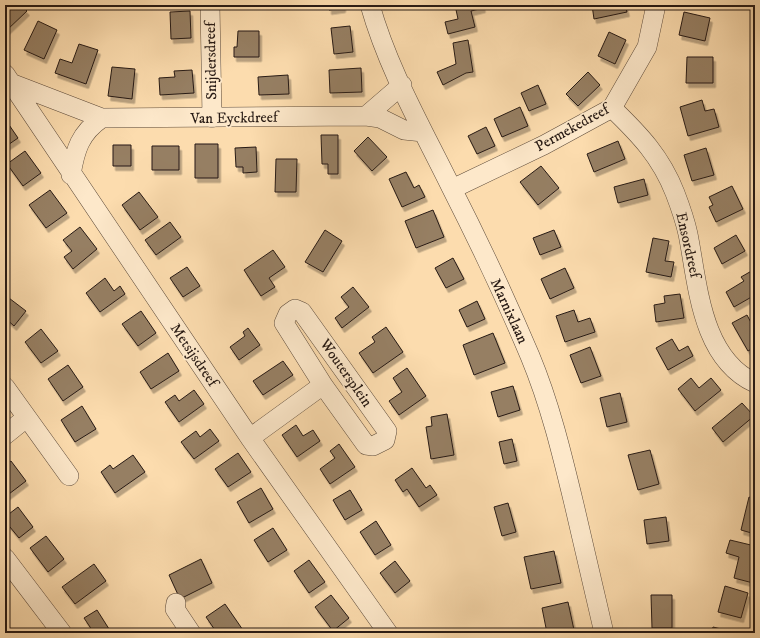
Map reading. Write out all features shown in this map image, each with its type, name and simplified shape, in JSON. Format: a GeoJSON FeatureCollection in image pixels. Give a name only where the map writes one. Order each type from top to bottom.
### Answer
{"type":"FeatureCollection","features":[{"type":"Feature","properties":{"kind":"street","name":"Snijdersdreef"},"geometry":{"type":"LineString","coordinates":[[210,5],[212,118]]}},
{"type":"Feature","properties":{"kind":"street","name":"Marnixlaan"},"geometry":{"type":"LineString","coordinates":[[370,5],[378,34],[423,132],[452,188],[530,356],[547,398],[562,451],[604,633]]}},
{"type":"Feature","properties":{"kind":"street","name":"Permekedreef"},"geometry":{"type":"LineString","coordinates":[[452,188],[544,144],[612,108],[647,47],[656,5]]}},
{"type":"Feature","properties":{"kind":"street","name":"Van Eyckdreef"},"geometry":{"type":"LineString","coordinates":[[8,78],[102,118],[366,116],[380,118],[404,130],[423,132]]}},
{"type":"Feature","properties":{"kind":"street","name":"Metsijsdreef"},"geometry":{"type":"LineString","coordinates":[[8,78],[71,175],[250,438],[388,633]]}},
{"type":"Feature","properties":{"kind":"street"},"geometry":{"type":"LineString","coordinates":[[366,116],[402,85]]}},
{"type":"Feature","properties":{"kind":"street","name":"Ensordreef"},"geometry":{"type":"LineString","coordinates":[[612,108],[634,130],[661,161],[675,193],[688,232],[702,313],[722,353],[742,377],[755,383]]}},
{"type":"Feature","properties":{"kind":"street"},"geometry":{"type":"LineString","coordinates":[[71,175],[74,156],[81,137],[102,118]]}},
{"type":"Feature","properties":{"kind":"street","name":"Woutersplein"},"geometry":{"type":"LineString","coordinates":[[295,309],[302,312],[387,432],[385,440],[373,446],[366,446],[323,385],[284,323],[288,314],[295,309]]}},
{"type":"Feature","properties":{"kind":"street","name":"Woutersplein"},"geometry":{"type":"LineString","coordinates":[[250,438],[323,385]]}},
{"type":"Feature","properties":{"kind":"street"},"geometry":{"type":"LineString","coordinates":[[5,388],[69,476]]}},
{"type":"Feature","properties":{"kind":"street"},"geometry":{"type":"LineString","coordinates":[[5,435],[26,418]]}},
{"type":"Feature","properties":{"kind":"street"},"geometry":{"type":"LineString","coordinates":[[5,558],[62,633]]}},
{"type":"Feature","properties":{"kind":"street"},"geometry":{"type":"LineString","coordinates":[[176,603],[175,609],[191,633]]}},
{"type":"Feature","properties":{"kind":"building"},"geometry":{"type":"Polygon","coordinates":[[[5,5],[21,5],[27,11],[6,31],[5,5]]]}},
{"type":"Feature","properties":{"kind":"building"},"geometry":{"type":"Polygon","coordinates":[[[329,5],[343,5],[343,8],[329,10],[329,5]]]}},
{"type":"Feature","properties":{"kind":"building"},"geometry":{"type":"Polygon","coordinates":[[[455,5],[482,5],[483,8],[471,11],[475,27],[448,34],[445,22],[458,19],[455,5]]]}},
{"type":"Feature","properties":{"kind":"building"},"geometry":{"type":"Polygon","coordinates":[[[592,5],[625,5],[627,12],[594,19],[592,5]]]}},
{"type":"Feature","properties":{"kind":"building"},"geometry":{"type":"Polygon","coordinates":[[[190,11],[191,38],[171,39],[170,12],[190,11]]]}},
{"type":"Feature","properties":{"kind":"building"},"geometry":{"type":"Polygon","coordinates":[[[684,12],[710,18],[705,41],[679,35],[684,12]]]}},
{"type":"Feature","properties":{"kind":"building"},"geometry":{"type":"Polygon","coordinates":[[[38,21],[57,30],[44,59],[24,50],[38,21]]]}},
{"type":"Feature","properties":{"kind":"building"},"geometry":{"type":"Polygon","coordinates":[[[350,26],[353,52],[334,54],[331,28],[350,26]]]}},
{"type":"Feature","properties":{"kind":"building"},"geometry":{"type":"Polygon","coordinates":[[[238,31],[259,31],[259,57],[234,57],[234,47],[237,47],[238,31]]]}},
{"type":"Feature","properties":{"kind":"building"},"geometry":{"type":"Polygon","coordinates":[[[609,32],[626,40],[615,64],[598,56],[609,32]]]}},
{"type":"Feature","properties":{"kind":"building"},"geometry":{"type":"Polygon","coordinates":[[[468,40],[473,72],[466,73],[443,85],[437,72],[456,64],[453,43],[468,40]]]}},
{"type":"Feature","properties":{"kind":"building"},"geometry":{"type":"Polygon","coordinates":[[[79,44],[98,50],[86,84],[55,73],[60,59],[72,63],[79,44]]]}},
{"type":"Feature","properties":{"kind":"building"},"geometry":{"type":"Polygon","coordinates":[[[687,57],[713,57],[713,83],[686,83],[687,57]]]}},
{"type":"Feature","properties":{"kind":"building"},"geometry":{"type":"Polygon","coordinates":[[[112,67],[135,69],[132,99],[108,96],[112,67]]]}},
{"type":"Feature","properties":{"kind":"building"},"geometry":{"type":"Polygon","coordinates":[[[361,68],[362,92],[330,93],[329,70],[361,68]]]}},
{"type":"Feature","properties":{"kind":"building"},"geometry":{"type":"Polygon","coordinates":[[[192,70],[194,93],[160,95],[159,78],[175,77],[174,71],[192,70]]]}},
{"type":"Feature","properties":{"kind":"building"},"geometry":{"type":"Polygon","coordinates":[[[588,72],[600,85],[578,106],[566,94],[588,72]]]}},
{"type":"Feature","properties":{"kind":"building"},"geometry":{"type":"Polygon","coordinates":[[[288,75],[289,94],[259,95],[258,77],[288,75]]]}},
{"type":"Feature","properties":{"kind":"building"},"geometry":{"type":"Polygon","coordinates":[[[538,85],[546,104],[529,111],[521,93],[538,85]]]}},
{"type":"Feature","properties":{"kind":"building"},"geometry":{"type":"Polygon","coordinates":[[[702,100],[705,111],[714,109],[719,127],[688,136],[680,107],[702,100]]]}},
{"type":"Feature","properties":{"kind":"building"},"geometry":{"type":"Polygon","coordinates":[[[520,107],[528,126],[502,137],[494,119],[520,107]]]}},
{"type":"Feature","properties":{"kind":"building"},"geometry":{"type":"Polygon","coordinates":[[[5,119],[18,138],[5,147],[5,119]]]}},
{"type":"Feature","properties":{"kind":"building"},"geometry":{"type":"Polygon","coordinates":[[[486,127],[495,146],[477,154],[468,136],[486,127]]]}},
{"type":"Feature","properties":{"kind":"building"},"geometry":{"type":"Polygon","coordinates":[[[321,135],[338,135],[338,174],[328,174],[328,164],[322,164],[321,135]]]}},
{"type":"Feature","properties":{"kind":"building"},"geometry":{"type":"Polygon","coordinates":[[[368,137],[387,157],[372,171],[354,151],[368,137]]]}},
{"type":"Feature","properties":{"kind":"building"},"geometry":{"type":"Polygon","coordinates":[[[618,141],[625,159],[594,172],[587,154],[618,141]]]}},
{"type":"Feature","properties":{"kind":"building"},"geometry":{"type":"Polygon","coordinates":[[[195,144],[218,144],[218,178],[195,178],[195,144]]]}},
{"type":"Feature","properties":{"kind":"building"},"geometry":{"type":"Polygon","coordinates":[[[113,145],[131,145],[131,166],[113,166],[113,145]]]}},
{"type":"Feature","properties":{"kind":"building"},"geometry":{"type":"Polygon","coordinates":[[[152,146],[179,146],[179,170],[152,170],[152,146]]]}},
{"type":"Feature","properties":{"kind":"building"},"geometry":{"type":"Polygon","coordinates":[[[256,147],[257,172],[243,173],[243,167],[236,167],[235,148],[256,147]]]}},
{"type":"Feature","properties":{"kind":"building"},"geometry":{"type":"Polygon","coordinates":[[[706,148],[714,175],[692,181],[684,155],[706,148]]]}},
{"type":"Feature","properties":{"kind":"building"},"geometry":{"type":"Polygon","coordinates":[[[25,151],[41,173],[23,186],[7,164],[25,151]]]}},
{"type":"Feature","properties":{"kind":"building"},"geometry":{"type":"Polygon","coordinates":[[[276,159],[297,159],[296,192],[275,192],[276,159]]]}},
{"type":"Feature","properties":{"kind":"building"},"geometry":{"type":"Polygon","coordinates":[[[541,166],[559,188],[538,205],[520,182],[541,166]]]}},
{"type":"Feature","properties":{"kind":"building"},"geometry":{"type":"Polygon","coordinates":[[[406,172],[414,188],[419,185],[425,197],[402,207],[389,179],[406,172]]]}},
{"type":"Feature","properties":{"kind":"building"},"geometry":{"type":"Polygon","coordinates":[[[644,179],[648,195],[618,203],[614,187],[644,179]]]}},
{"type":"Feature","properties":{"kind":"building"},"geometry":{"type":"Polygon","coordinates":[[[732,186],[743,209],[716,222],[709,207],[713,205],[709,197],[732,186]]]}},
{"type":"Feature","properties":{"kind":"building"},"geometry":{"type":"Polygon","coordinates":[[[50,190],[67,213],[46,228],[29,205],[50,190]]]}},
{"type":"Feature","properties":{"kind":"building"},"geometry":{"type":"Polygon","coordinates":[[[139,192],[158,217],[140,230],[122,205],[139,192]]]}},
{"type":"Feature","properties":{"kind":"building"},"geometry":{"type":"Polygon","coordinates":[[[433,210],[444,237],[416,248],[405,221],[433,210]]]}},
{"type":"Feature","properties":{"kind":"building"},"geometry":{"type":"Polygon","coordinates":[[[170,222],[181,237],[156,255],[145,240],[170,222]]]}},
{"type":"Feature","properties":{"kind":"building"},"geometry":{"type":"Polygon","coordinates":[[[80,227],[97,249],[73,269],[64,257],[72,251],[63,240],[80,227]]]}},
{"type":"Feature","properties":{"kind":"building"},"geometry":{"type":"Polygon","coordinates":[[[325,230],[342,241],[323,272],[305,262],[325,230]]]}},
{"type":"Feature","properties":{"kind":"building"},"geometry":{"type":"Polygon","coordinates":[[[554,230],[561,247],[540,255],[533,238],[554,230]]]}},
{"type":"Feature","properties":{"kind":"building"},"geometry":{"type":"Polygon","coordinates":[[[736,235],[745,251],[722,264],[714,248],[736,235]]]}},
{"type":"Feature","properties":{"kind":"building"},"geometry":{"type":"Polygon","coordinates":[[[653,238],[669,241],[665,261],[674,262],[671,277],[646,272],[653,238]]]}},
{"type":"Feature","properties":{"kind":"building"},"geometry":{"type":"Polygon","coordinates":[[[273,250],[285,267],[269,278],[275,287],[261,296],[244,270],[273,250]]]}},
{"type":"Feature","properties":{"kind":"building"},"geometry":{"type":"Polygon","coordinates":[[[453,258],[464,279],[446,288],[435,268],[453,258]]]}},
{"type":"Feature","properties":{"kind":"building"},"geometry":{"type":"Polygon","coordinates":[[[187,267],[200,286],[183,297],[170,278],[187,267]]]}},
{"type":"Feature","properties":{"kind":"building"},"geometry":{"type":"Polygon","coordinates":[[[565,268],[574,288],[550,299],[541,279],[565,268]]]}},
{"type":"Feature","properties":{"kind":"building"},"geometry":{"type":"Polygon","coordinates":[[[755,269],[755,295],[734,307],[726,292],[744,281],[741,277],[755,269]]]}},
{"type":"Feature","properties":{"kind":"building"},"geometry":{"type":"Polygon","coordinates":[[[105,278],[114,291],[120,286],[125,294],[100,312],[86,293],[105,278]]]}},
{"type":"Feature","properties":{"kind":"building"},"geometry":{"type":"Polygon","coordinates":[[[353,287],[369,307],[342,328],[335,318],[349,307],[341,297],[353,287]]]}},
{"type":"Feature","properties":{"kind":"building"},"geometry":{"type":"Polygon","coordinates":[[[680,294],[684,318],[656,322],[654,305],[665,303],[664,296],[680,294]]]}},
{"type":"Feature","properties":{"kind":"building"},"geometry":{"type":"Polygon","coordinates":[[[5,295],[26,311],[14,326],[5,318],[5,295]]]}},
{"type":"Feature","properties":{"kind":"building"},"geometry":{"type":"Polygon","coordinates":[[[477,301],[485,319],[467,327],[459,310],[477,301]]]}},
{"type":"Feature","properties":{"kind":"building"},"geometry":{"type":"Polygon","coordinates":[[[574,310],[578,322],[590,318],[595,332],[565,342],[556,316],[574,310]]]}},
{"type":"Feature","properties":{"kind":"building"},"geometry":{"type":"Polygon","coordinates":[[[141,311],[156,333],[138,346],[122,324],[141,311]]]}},
{"type":"Feature","properties":{"kind":"building"},"geometry":{"type":"Polygon","coordinates":[[[747,315],[755,330],[755,347],[748,351],[732,323],[747,315]]]}},
{"type":"Feature","properties":{"kind":"building"},"geometry":{"type":"Polygon","coordinates":[[[386,327],[403,352],[373,373],[359,353],[375,342],[372,337],[386,327]]]}},
{"type":"Feature","properties":{"kind":"building"},"geometry":{"type":"Polygon","coordinates":[[[248,328],[260,345],[239,360],[230,347],[245,336],[243,332],[248,328]]]}},
{"type":"Feature","properties":{"kind":"building"},"geometry":{"type":"Polygon","coordinates":[[[41,329],[58,351],[41,363],[25,342],[41,329]]]}},
{"type":"Feature","properties":{"kind":"building"},"geometry":{"type":"Polygon","coordinates":[[[493,333],[505,363],[474,375],[463,345],[493,333]]]}},
{"type":"Feature","properties":{"kind":"building"},"geometry":{"type":"Polygon","coordinates":[[[672,339],[679,351],[688,346],[693,356],[668,370],[656,348],[672,339]]]}},
{"type":"Feature","properties":{"kind":"building"},"geometry":{"type":"Polygon","coordinates":[[[590,347],[601,376],[581,383],[570,355],[590,347]]]}},
{"type":"Feature","properties":{"kind":"building"},"geometry":{"type":"Polygon","coordinates":[[[168,353],[179,371],[151,389],[140,372],[168,353]]]}},
{"type":"Feature","properties":{"kind":"building"},"geometry":{"type":"Polygon","coordinates":[[[283,361],[293,375],[263,395],[253,381],[283,361]]]}},
{"type":"Feature","properties":{"kind":"building"},"geometry":{"type":"Polygon","coordinates":[[[68,365],[83,387],[63,401],[48,379],[68,365]]]}},
{"type":"Feature","properties":{"kind":"building"},"geometry":{"type":"Polygon","coordinates":[[[407,368],[426,396],[399,415],[389,401],[402,392],[393,378],[407,368]]]}},
{"type":"Feature","properties":{"kind":"building"},"geometry":{"type":"Polygon","coordinates":[[[691,378],[699,388],[711,378],[721,390],[695,411],[678,389],[691,378]]]}},
{"type":"Feature","properties":{"kind":"building"},"geometry":{"type":"Polygon","coordinates":[[[513,386],[520,410],[498,417],[491,392],[513,386]]]}},
{"type":"Feature","properties":{"kind":"building"},"geometry":{"type":"Polygon","coordinates":[[[194,390],[204,404],[179,422],[165,402],[175,395],[179,401],[194,390]]]}},
{"type":"Feature","properties":{"kind":"building"},"geometry":{"type":"Polygon","coordinates":[[[620,393],[627,422],[607,427],[600,398],[620,393]]]}},
{"type":"Feature","properties":{"kind":"building"},"geometry":{"type":"Polygon","coordinates":[[[742,403],[754,416],[723,442],[712,428],[742,403]]]}},
{"type":"Feature","properties":{"kind":"building"},"geometry":{"type":"Polygon","coordinates":[[[82,406],[96,429],[75,442],[61,420],[82,406]]]}},
{"type":"Feature","properties":{"kind":"building"},"geometry":{"type":"Polygon","coordinates":[[[447,414],[454,455],[431,459],[426,427],[432,426],[431,417],[447,414]]]}},
{"type":"Feature","properties":{"kind":"building"},"geometry":{"type":"Polygon","coordinates":[[[296,425],[303,436],[313,430],[320,441],[297,457],[282,435],[296,425]]]}},
{"type":"Feature","properties":{"kind":"building"},"geometry":{"type":"Polygon","coordinates":[[[210,429],[219,441],[194,459],[181,442],[196,431],[200,437],[210,429]]]}},
{"type":"Feature","properties":{"kind":"building"},"geometry":{"type":"Polygon","coordinates":[[[512,439],[517,461],[504,464],[499,442],[512,439]]]}},
{"type":"Feature","properties":{"kind":"building"},"geometry":{"type":"Polygon","coordinates":[[[339,444],[355,467],[330,484],[320,469],[335,458],[330,451],[339,444]]]}},
{"type":"Feature","properties":{"kind":"building"},"geometry":{"type":"Polygon","coordinates":[[[650,450],[659,484],[638,490],[628,455],[650,450]]]}},
{"type":"Feature","properties":{"kind":"building"},"geometry":{"type":"Polygon","coordinates":[[[238,453],[251,472],[228,487],[215,469],[238,453]]]}},
{"type":"Feature","properties":{"kind":"building"},"geometry":{"type":"Polygon","coordinates":[[[133,455],[145,472],[115,493],[101,472],[110,465],[113,469],[133,455]]]}},
{"type":"Feature","properties":{"kind":"building"},"geometry":{"type":"Polygon","coordinates":[[[11,461],[26,481],[5,497],[5,465],[11,461]]]}},
{"type":"Feature","properties":{"kind":"building"},"geometry":{"type":"Polygon","coordinates":[[[412,468],[426,488],[430,485],[437,495],[419,507],[407,489],[403,492],[395,480],[412,468]]]}},
{"type":"Feature","properties":{"kind":"building"},"geometry":{"type":"Polygon","coordinates":[[[261,488],[273,509],[249,523],[237,502],[261,488]]]}},
{"type":"Feature","properties":{"kind":"building"},"geometry":{"type":"Polygon","coordinates":[[[350,490],[362,510],[345,520],[333,500],[350,490]]]}},
{"type":"Feature","properties":{"kind":"building"},"geometry":{"type":"Polygon","coordinates":[[[749,497],[755,499],[755,534],[741,530],[749,497]]]}},
{"type":"Feature","properties":{"kind":"building"},"geometry":{"type":"Polygon","coordinates":[[[508,503],[516,532],[502,536],[494,507],[508,503]]]}},
{"type":"Feature","properties":{"kind":"building"},"geometry":{"type":"Polygon","coordinates":[[[18,507],[33,527],[19,538],[5,521],[5,517],[18,507]]]}},
{"type":"Feature","properties":{"kind":"building"},"geometry":{"type":"Polygon","coordinates":[[[666,517],[669,541],[647,544],[644,520],[666,517]]]}},
{"type":"Feature","properties":{"kind":"building"},"geometry":{"type":"Polygon","coordinates":[[[376,521],[391,545],[375,555],[360,532],[376,521]]]}},
{"type":"Feature","properties":{"kind":"building"},"geometry":{"type":"Polygon","coordinates":[[[273,528],[287,550],[268,562],[254,540],[273,528]]]}},
{"type":"Feature","properties":{"kind":"building"},"geometry":{"type":"Polygon","coordinates":[[[46,536],[64,559],[48,572],[30,548],[46,536]]]}},
{"type":"Feature","properties":{"kind":"building"},"geometry":{"type":"Polygon","coordinates":[[[730,540],[755,546],[755,576],[753,583],[734,578],[739,557],[726,553],[730,540]]]}},
{"type":"Feature","properties":{"kind":"building"},"geometry":{"type":"Polygon","coordinates":[[[554,551],[561,583],[531,589],[524,557],[554,551]]]}},
{"type":"Feature","properties":{"kind":"building"},"geometry":{"type":"Polygon","coordinates":[[[201,559],[212,583],[180,599],[169,575],[201,559]]]}},
{"type":"Feature","properties":{"kind":"building"},"geometry":{"type":"Polygon","coordinates":[[[309,560],[325,582],[309,593],[294,571],[309,560]]]}},
{"type":"Feature","properties":{"kind":"building"},"geometry":{"type":"Polygon","coordinates":[[[395,561],[410,581],[395,593],[380,573],[395,561]]]}},
{"type":"Feature","properties":{"kind":"building"},"geometry":{"type":"Polygon","coordinates":[[[94,564],[106,581],[75,604],[62,587],[94,564]]]}},
{"type":"Feature","properties":{"kind":"building"},"geometry":{"type":"Polygon","coordinates":[[[725,586],[748,593],[741,618],[718,612],[725,586]]]}},
{"type":"Feature","properties":{"kind":"building"},"geometry":{"type":"Polygon","coordinates":[[[331,595],[349,618],[333,631],[315,607],[331,595]]]}},
{"type":"Feature","properties":{"kind":"building"},"geometry":{"type":"Polygon","coordinates":[[[651,595],[672,595],[672,628],[652,628],[651,595]]]}},
{"type":"Feature","properties":{"kind":"building"},"geometry":{"type":"Polygon","coordinates":[[[568,602],[574,630],[560,633],[547,633],[542,608],[568,602]]]}},
{"type":"Feature","properties":{"kind":"building"},"geometry":{"type":"Polygon","coordinates":[[[225,604],[245,633],[217,633],[206,617],[225,604]]]}},
{"type":"Feature","properties":{"kind":"building"},"geometry":{"type":"Polygon","coordinates":[[[97,610],[109,629],[102,633],[94,633],[84,618],[97,610]]]}},
{"type":"Feature","properties":{"kind":"building"},"geometry":{"type":"Polygon","coordinates":[[[713,627],[737,633],[711,633],[713,627]]]}}]}
